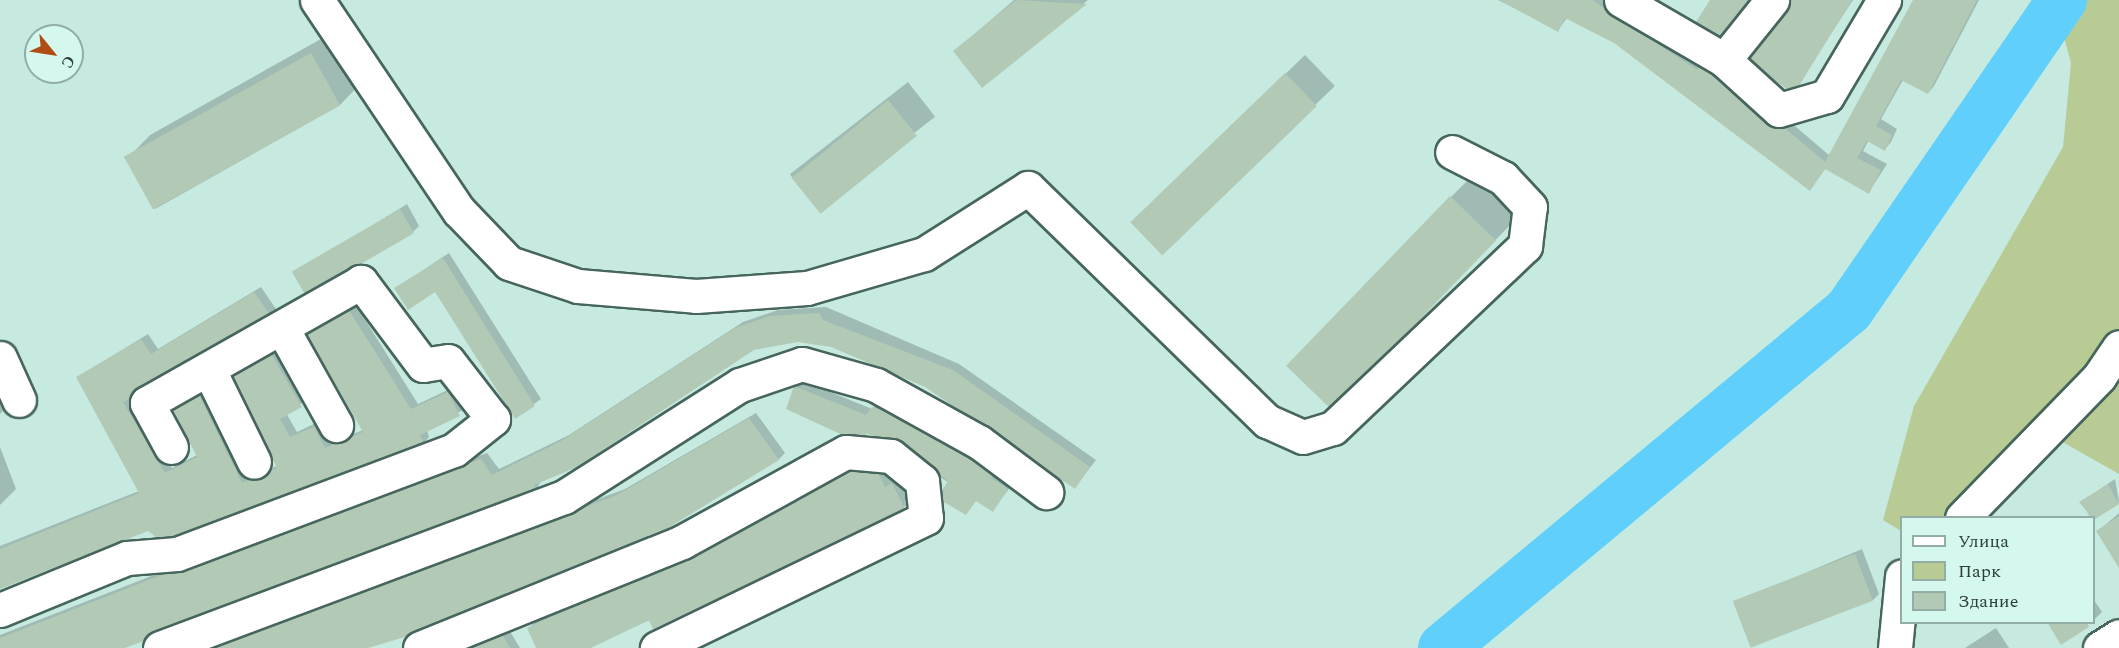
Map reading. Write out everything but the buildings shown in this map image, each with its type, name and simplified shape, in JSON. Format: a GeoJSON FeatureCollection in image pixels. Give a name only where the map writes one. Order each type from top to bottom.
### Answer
{"type":"FeatureCollection","features":[{"type":"Feature","properties":{"kind":"street"},"geometry":{"type":"LineString","coordinates":[[317,0],[459,211],[509,263],[578,286],[696,296],[807,288],[924,254],[1028,188],[1267,422],[1303,437],[1333,428],[1525,246],[1530,207],[1503,178],[1452,152]]}},
{"type":"Feature","properties":{"kind":"street"},"geometry":{"type":"LineString","coordinates":[[1621,0],[1724,60],[1779,110],[1827,96],[1884,0]]}},
{"type":"Feature","properties":{"kind":"street"},"geometry":{"type":"LineString","coordinates":[[1724,60],[1772,0]]}},
{"type":"Feature","properties":{"kind":"street"},"geometry":{"type":"LineString","coordinates":[[0,610],[127,558],[177,554],[454,450],[493,419],[448,361],[423,365],[361,282],[283,330],[147,403],[171,447]]}},
{"type":"Feature","properties":{"kind":"street"},"geometry":{"type":"LineString","coordinates":[[283,330],[336,425]]}},
{"type":"Feature","properties":{"kind":"street"},"geometry":{"type":"LineString","coordinates":[[1964,516],[2099,377],[2119,347]]}},
{"type":"Feature","properties":{"kind":"street"},"geometry":{"type":"LineString","coordinates":[[0,358],[19,400]]}},
{"type":"Feature","properties":{"kind":"street"},"geometry":{"type":"LineString","coordinates":[[160,648],[564,496],[740,385],[802,364],[876,386],[980,442],[1046,492]]}},
{"type":"Feature","properties":{"kind":"street"},"geometry":{"type":"LineString","coordinates":[[209,370],[254,462]]}},
{"type":"Feature","properties":{"kind":"street"},"geometry":{"type":"LineString","coordinates":[[420,648],[682,542],[846,452],[891,456],[922,481],[926,518],[657,648]]}},
{"type":"Feature","properties":{"kind":"street"},"geometry":{"type":"LineString","coordinates":[[1895,648],[1900,597]]}},
{"type":"Feature","properties":{"kind":"street"},"geometry":{"type":"LineString","coordinates":[[2100,648],[2119,636]]}},
{"type":"Feature","properties":{"kind":"green space"},"geometry":{"type":"Polygon","coordinates":[[[2054,0],[2119,0],[2119,474],[2052,436],[1957,516],[1900,516],[1900,530],[1883,520],[1914,406],[2063,147],[2071,63],[2054,0]]]}},
{"type":"Feature","properties":{"kind":"waterway"},"geometry":{"type":"LineString","coordinates":[[1443,648],[1849,310],[2062,0]]}}]}
